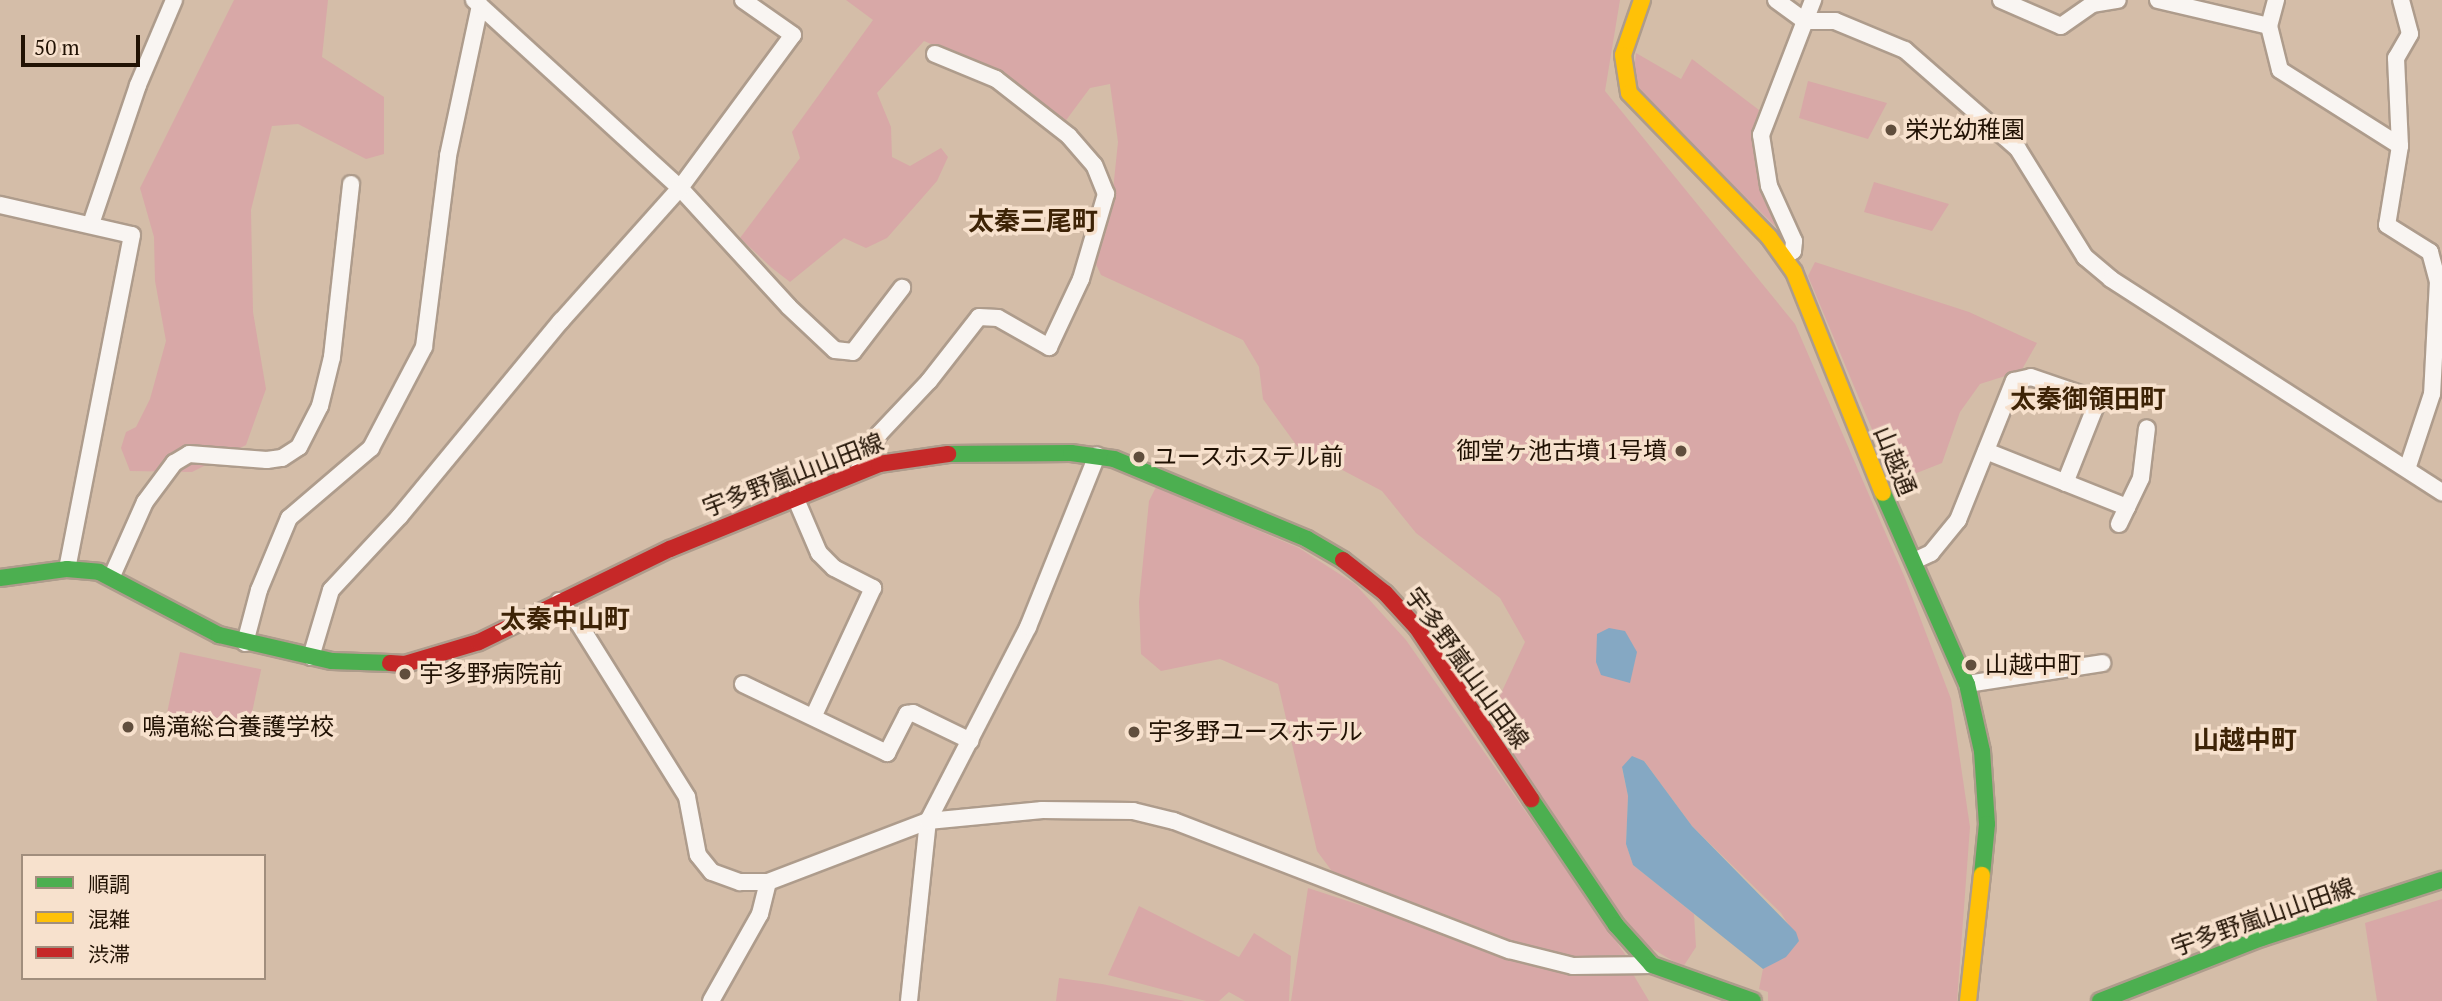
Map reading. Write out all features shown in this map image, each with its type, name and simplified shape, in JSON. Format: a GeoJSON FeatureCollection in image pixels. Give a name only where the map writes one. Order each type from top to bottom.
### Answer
{"type":"FeatureCollection","features":[{"type":"Feature","properties":{"kind":"main road","name":"山越通"},"geometry":{"type":"LineString","coordinates":[[1642,0],[1623,55],[1629,93],[1784,257],[1809,301],[1880,487],[1967,684],[1982,751],[1987,824],[1968,1001]]}},
{"type":"Feature","properties":{"kind":"main road","name":"宇多野嵐山山田線"},"geometry":{"type":"LineString","coordinates":[[0,578],[68,569],[112,576],[188,622],[245,643],[311,657],[372,665],[420,662],[479,642],[559,601],[858,471],[940,453],[1097,455],[1143,468],[1307,539],[1349,563],[1385,593],[1416,628],[1616,925],[1651,965],[1754,1001]]}},
{"type":"Feature","properties":{"kind":"main road","name":"宇多野嵐山山田線"},"geometry":{"type":"LineString","coordinates":[[2100,1001],[2262,938],[2442,880]]}},
{"type":"Feature","properties":{"kind":"street"},"geometry":{"type":"LineString","coordinates":[[91,224],[138,85],[174,0]]}},
{"type":"Feature","properties":{"kind":"street"},"geometry":{"type":"LineString","coordinates":[[311,657],[331,590],[400,516],[561,321],[680,188],[793,36],[743,0]]}},
{"type":"Feature","properties":{"kind":"street"},"geometry":{"type":"LineString","coordinates":[[1776,0],[1805,21],[1835,21],[1905,50],[2018,149],[2085,257],[2111,279],[2442,492]]}},
{"type":"Feature","properties":{"kind":"street"},"geometry":{"type":"LineString","coordinates":[[1784,257],[1793,251],[1794,241],[1769,186],[1761,135],[1814,0]]}},
{"type":"Feature","properties":{"kind":"street"},"geometry":{"type":"LineString","coordinates":[[2001,0],[2026,6],[2061,26],[2092,4],[2118,0]]}},
{"type":"Feature","properties":{"kind":"street"},"geometry":{"type":"LineString","coordinates":[[2158,0],[2269,26]]}},
{"type":"Feature","properties":{"kind":"street"},"geometry":{"type":"LineString","coordinates":[[2276,0],[2269,26],[2280,70],[2400,146]]}},
{"type":"Feature","properties":{"kind":"street"},"geometry":{"type":"LineString","coordinates":[[2401,0],[2410,34],[2396,58],[2400,146],[2387,225],[2430,252],[2438,281],[2431,394],[2407,469]]}},
{"type":"Feature","properties":{"kind":"street"},"geometry":{"type":"LineString","coordinates":[[477,2],[680,188],[789,307],[835,350],[853,352],[902,288]]}},
{"type":"Feature","properties":{"kind":"street"},"geometry":{"type":"LineString","coordinates":[[245,643],[259,590],[289,518],[371,449],[424,347],[448,156],[477,2]]}},
{"type":"Feature","properties":{"kind":"street"},"geometry":{"type":"LineString","coordinates":[[858,471],[879,434],[929,381],[979,317],[998,318],[1049,346],[1081,279],[1106,194],[1094,165],[1069,136],[996,79],[934,54]]}},
{"type":"Feature","properties":{"kind":"street"},"geometry":{"type":"LineString","coordinates":[[112,576],[145,502],[174,463],[188,454],[267,460],[282,458],[299,447],[320,406],[332,356],[351,184]]}},
{"type":"Feature","properties":{"kind":"street"},"geometry":{"type":"LineString","coordinates":[[0,205],[132,235],[68,569]]}},
{"type":"Feature","properties":{"kind":"street"},"geometry":{"type":"LineString","coordinates":[[1914,561],[1931,553],[1958,520],[2014,381],[2031,377],[2073,394],[2093,396],[2098,400],[2065,483]]}},
{"type":"Feature","properties":{"kind":"street"},"geometry":{"type":"LineString","coordinates":[[2119,524],[2141,478],[2147,428]]}},
{"type":"Feature","properties":{"kind":"street"},"geometry":{"type":"LineString","coordinates":[[1986,451],[2127,507]]}},
{"type":"Feature","properties":{"kind":"street"},"geometry":{"type":"LineString","coordinates":[[909,1001],[928,821],[1028,627],[1097,455]]}},
{"type":"Feature","properties":{"kind":"street"},"geometry":{"type":"LineString","coordinates":[[795,497],[819,553],[834,568],[873,587],[813,717]]}},
{"type":"Feature","properties":{"kind":"street"},"geometry":{"type":"LineString","coordinates":[[559,601],[579,624],[687,797],[698,855],[712,872],[725,877],[755,885],[768,883],[928,821],[1042,810],[1133,811],[1174,821],[1509,950],[1573,966],[1651,965]]}},
{"type":"Feature","properties":{"kind":"street"},"geometry":{"type":"LineString","coordinates":[[1967,684],[2102,663]]}},
{"type":"Feature","properties":{"kind":"street"},"geometry":{"type":"LineString","coordinates":[[743,684],[887,753],[907,714],[913,713],[971,741]]}},
{"type":"Feature","properties":{"kind":"street"},"geometry":{"type":"LineString","coordinates":[[711,1001],[760,915],[768,883]]}},
{"type":"Feature","properties":{"kind":"shaded area"},"geometry":{"type":"Polygon","coordinates":[[[234,0],[328,0],[322,57],[384,97],[384,154],[366,159],[298,124],[272,126],[251,210],[253,312],[266,389],[246,445],[192,472],[130,471],[121,448],[126,432],[136,427],[150,399],[166,341],[155,281],[154,237],[140,188],[234,0]]]}},
{"type":"Feature","properties":{"kind":"shaded area"},"geometry":{"type":"Polygon","coordinates":[[[846,0],[1620,0],[1605,91],[1795,324],[1905,578],[1951,699],[1970,827],[1957,1001],[1768,1001],[1768,992],[1759,989],[1763,969],[1786,956],[1799,941],[1781,913],[1692,826],[1644,761],[1622,768],[1628,796],[1626,844],[1633,865],[1694,914],[1696,947],[1683,967],[1631,936],[1490,717],[1525,642],[1500,598],[1416,533],[1382,491],[1297,446],[1263,399],[1259,367],[1243,340],[1101,275],[1093,258],[1113,190],[1118,142],[1110,84],[1090,88],[1064,123],[987,68],[924,41],[877,93],[891,127],[892,157],[910,166],[941,148],[948,157],[937,181],[887,238],[866,248],[844,238],[790,282],[772,268],[740,238],[800,158],[792,132],[873,20],[846,0]]]}},
{"type":"Feature","properties":{"kind":"shaded area"},"geometry":{"type":"Polygon","coordinates":[[[1636,53],[1681,79],[1692,59],[1759,110],[1753,133],[1775,226],[1646,99],[1633,82],[1636,53]]]}},
{"type":"Feature","properties":{"kind":"shaded area"},"geometry":{"type":"Polygon","coordinates":[[[1808,81],[1887,103],[1868,139],[1799,118],[1808,81]]]}},
{"type":"Feature","properties":{"kind":"shaded area"},"geometry":{"type":"Polygon","coordinates":[[[1874,182],[1949,204],[1932,231],[1864,212],[1874,182]]]}},
{"type":"Feature","properties":{"kind":"shaded area"},"geometry":{"type":"Polygon","coordinates":[[[1815,262],[1969,312],[2037,343],[2021,371],[1980,384],[1960,412],[1942,463],[1894,482],[1808,276],[1815,262]]]}},
{"type":"Feature","properties":{"kind":"shaded area"},"geometry":{"type":"Polygon","coordinates":[[[1156,487],[1299,548],[1355,584],[1406,640],[1627,957],[1574,959],[1510,943],[1334,874],[1317,851],[1278,684],[1220,659],[1161,671],[1141,654],[1139,602],[1149,501],[1156,487]]]}},
{"type":"Feature","properties":{"kind":"shaded area"},"geometry":{"type":"Polygon","coordinates":[[[180,652],[261,669],[247,734],[166,717],[180,652]]]}},
{"type":"Feature","properties":{"kind":"shaded area"},"geometry":{"type":"Polygon","coordinates":[[[1308,888],[1573,975],[1633,974],[1649,1001],[1291,1001],[1308,888]]]}},
{"type":"Feature","properties":{"kind":"shaded area"},"geometry":{"type":"Polygon","coordinates":[[[2442,899],[2442,1001],[2377,1001],[2365,923],[2442,899]]]}},
{"type":"Feature","properties":{"kind":"shaded area"},"geometry":{"type":"Polygon","coordinates":[[[1139,906],[1239,957],[1254,933],[1291,956],[1289,1001],[1245,1001],[1229,992],[1219,1001],[1206,1001],[1108,975],[1139,906]]]}},
{"type":"Feature","properties":{"kind":"shaded area"},"geometry":{"type":"Polygon","coordinates":[[[1059,978],[1102,984],[1185,1001],[1056,1001],[1059,978]]]}},
{"type":"Feature","properties":{"kind":"water"},"geometry":{"type":"Polygon","coordinates":[[[1609,628],[1625,631],[1637,652],[1630,683],[1601,675],[1596,662],[1597,634],[1609,628]]]}},
{"type":"Feature","properties":{"kind":"water"},"geometry":{"type":"Polygon","coordinates":[[[1632,756],[1644,761],[1692,826],[1796,932],[1799,941],[1786,957],[1763,969],[1633,865],[1626,844],[1628,796],[1622,767],[1632,756]]]}},
{"type":"Feature","properties":{"kind":"traffic: fast"},"geometry":{"type":"LineString","coordinates":[[948,454],[1071,453],[1114,459],[1307,539],[1343,560]]}},
{"type":"Feature","properties":{"kind":"traffic: fast"},"geometry":{"type":"LineString","coordinates":[[1883,493],[1967,684],[1982,751],[1987,824],[1982,875]]}},
{"type":"Feature","properties":{"kind":"traffic: fast"},"geometry":{"type":"LineString","coordinates":[[0,578],[67,569],[99,572],[219,635],[332,661],[390,663]]}},
{"type":"Feature","properties":{"kind":"traffic: fast"},"geometry":{"type":"LineString","coordinates":[[1531,799],[1616,925],[1652,965],[1753,1001]]}},
{"type":"Feature","properties":{"kind":"traffic: fast"},"geometry":{"type":"LineString","coordinates":[[2100,1001],[2262,938],[2442,880]]}},
{"type":"Feature","properties":{"kind":"traffic: slow"},"geometry":{"type":"LineString","coordinates":[[1642,0],[1623,55],[1629,93],[1769,237],[1794,272],[1883,493]]}},
{"type":"Feature","properties":{"kind":"traffic: slow"},"geometry":{"type":"LineString","coordinates":[[1968,1001],[1982,875]]}},
{"type":"Feature","properties":{"kind":"traffic: jam"},"geometry":{"type":"LineString","coordinates":[[390,663],[405,664],[479,642],[670,549],[879,464],[948,454]]}},
{"type":"Feature","properties":{"kind":"traffic: jam"},"geometry":{"type":"LineString","coordinates":[[1343,560],[1385,593],[1417,628],[1531,799]]}},
{"type":"Feature","properties":{"kind":"place","name":"栄光幼稚園"},"geometry":{"type":"Point","coordinates":[1891,130]}},
{"type":"Feature","properties":{"kind":"place","name":"御堂ヶ池古墳 1号墳"},"geometry":{"type":"Point","coordinates":[1681,451]}},
{"type":"Feature","properties":{"kind":"place","name":"ユースホステル前"},"geometry":{"type":"Point","coordinates":[1139,457]}},
{"type":"Feature","properties":{"kind":"place","name":"山越中町"},"geometry":{"type":"Point","coordinates":[1971,665]}},
{"type":"Feature","properties":{"kind":"place","name":"宇多野病院前"},"geometry":{"type":"Point","coordinates":[405,674]}},
{"type":"Feature","properties":{"kind":"place","name":"鳴滝総合養護学校"},"geometry":{"type":"Point","coordinates":[128,727]}},
{"type":"Feature","properties":{"kind":"place","name":"宇多野ユースホテル"},"geometry":{"type":"Point","coordinates":[1134,732]}},
{"type":"Feature","properties":{"kind":"district","name":"太秦三尾町"},"geometry":{"type":"Point","coordinates":[1033,221]}},
{"type":"Feature","properties":{"kind":"district","name":"太秦御領田町"},"geometry":{"type":"Point","coordinates":[2088,399]}},
{"type":"Feature","properties":{"kind":"district","name":"太秦中山町"},"geometry":{"type":"Point","coordinates":[565,619]}},
{"type":"Feature","properties":{"kind":"district","name":"山越中町"},"geometry":{"type":"Point","coordinates":[2245,740]}}]}
